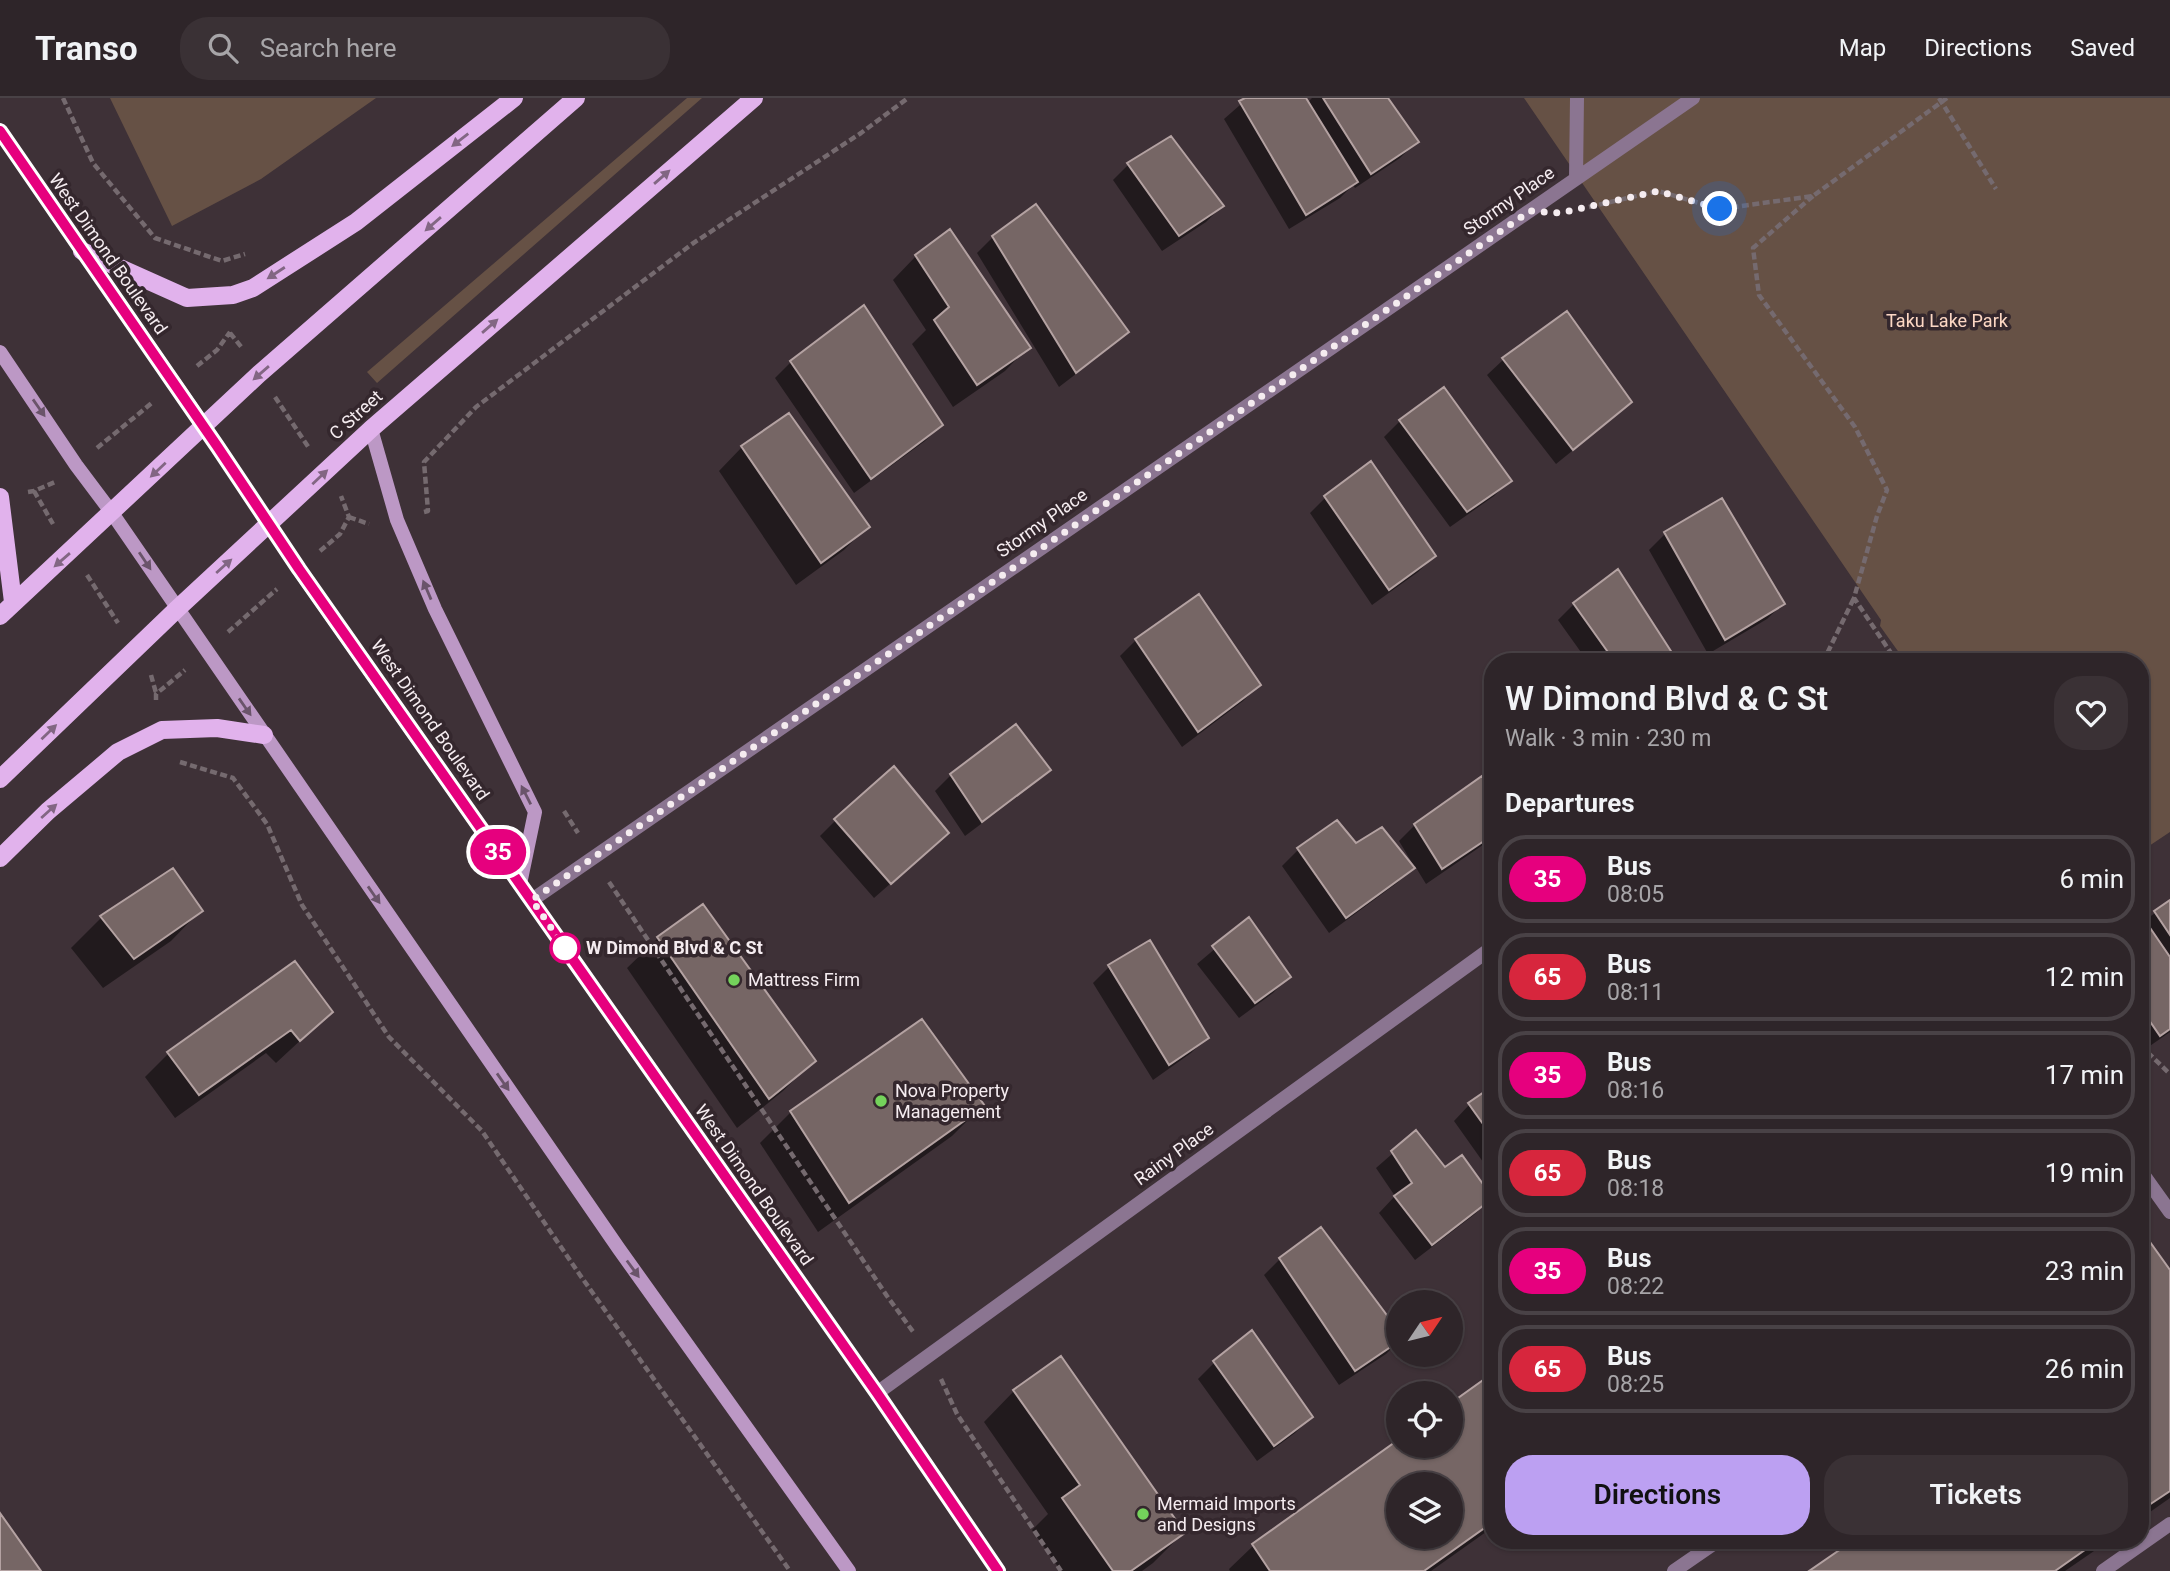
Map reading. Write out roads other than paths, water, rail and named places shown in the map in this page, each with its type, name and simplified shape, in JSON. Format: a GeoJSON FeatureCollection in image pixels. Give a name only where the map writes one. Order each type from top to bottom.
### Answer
{"type":"FeatureCollection","features":[{"type":"Feature","properties":{"kind":"main road"},"geometry":{"type":"LineString","coordinates":[[82,251],[187,298],[233,295],[254,288],[356,222],[514,98]]}},
{"type":"Feature","properties":{"kind":"main road"},"geometry":{"type":"LineString","coordinates":[[0,616],[259,374],[576,98]]}},
{"type":"Feature","properties":{"kind":"main road","name":"C Street"},"geometry":{"type":"LineString","coordinates":[[0,779],[370,429],[754,98]]}},
{"type":"Feature","properties":{"kind":"main road","name":"West Dimond Boulevard"},"geometry":{"type":"LineString","coordinates":[[0,131],[271,523],[299,569],[877,1393],[998,1571]]}},
{"type":"Feature","properties":{"kind":"main road"},"geometry":{"type":"LineString","coordinates":[[0,352],[76,466],[112,513],[619,1249],[849,1571]]}},
{"type":"Feature","properties":{"kind":"main road"},"geometry":{"type":"LineString","coordinates":[[370,429],[397,520],[435,609],[535,812],[520,884]]}},
{"type":"Feature","properties":{"kind":"main road"},"geometry":{"type":"LineString","coordinates":[[0,497],[13,602]]}},
{"type":"Feature","properties":{"kind":"main road"},"geometry":{"type":"LineString","coordinates":[[0,858],[48,811],[118,752],[162,730],[217,728],[264,735]]}},
{"type":"Feature","properties":{"kind":"street","name":"Stormy Place"},"geometry":{"type":"LineString","coordinates":[[1576,179],[1577,98]]}},
{"type":"Feature","properties":{"kind":"street","name":"Stormy Place"},"geometry":{"type":"LineString","coordinates":[[532,900],[1693,98]]}},
{"type":"Feature","properties":{"kind":"street","name":"Rainy Place"},"geometry":{"type":"LineString","coordinates":[[877,1393],[1484,954]]}},
{"type":"Feature","properties":{"kind":"street"},"geometry":{"type":"LineString","coordinates":[[2149,1183],[2170,1212]]}},
{"type":"Feature","properties":{"kind":"street"},"geometry":{"type":"LineString","coordinates":[[2149,1539],[2170,1524]]}},
{"type":"Feature","properties":{"kind":"street"},"geometry":{"type":"LineString","coordinates":[[1674,1571],[1706,1549]]}},
{"type":"Feature","properties":{"kind":"street"},"geometry":{"type":"LineString","coordinates":[[2103,1571],[2134,1549]]}},
{"type":"Feature","properties":{"kind":"place","name":"W Dimond Blvd & C St"},"geometry":{"type":"Point","coordinates":[565,948]}},
{"type":"Feature","properties":{"kind":"place","name":"Mattress Firm"},"geometry":{"type":"Point","coordinates":[734,980]}},
{"type":"Feature","properties":{"kind":"place","name":"Nova Property Management"},"geometry":{"type":"Point","coordinates":[881,1101]}},
{"type":"Feature","properties":{"kind":"place","name":"Mermaid Imports and Designs"},"geometry":{"type":"Point","coordinates":[1143,1514]}},
{"type":"Feature","properties":{"kind":"park label","name":"Taku Lake Park"},"geometry":{"type":"Point","coordinates":[1947,321]}}]}
